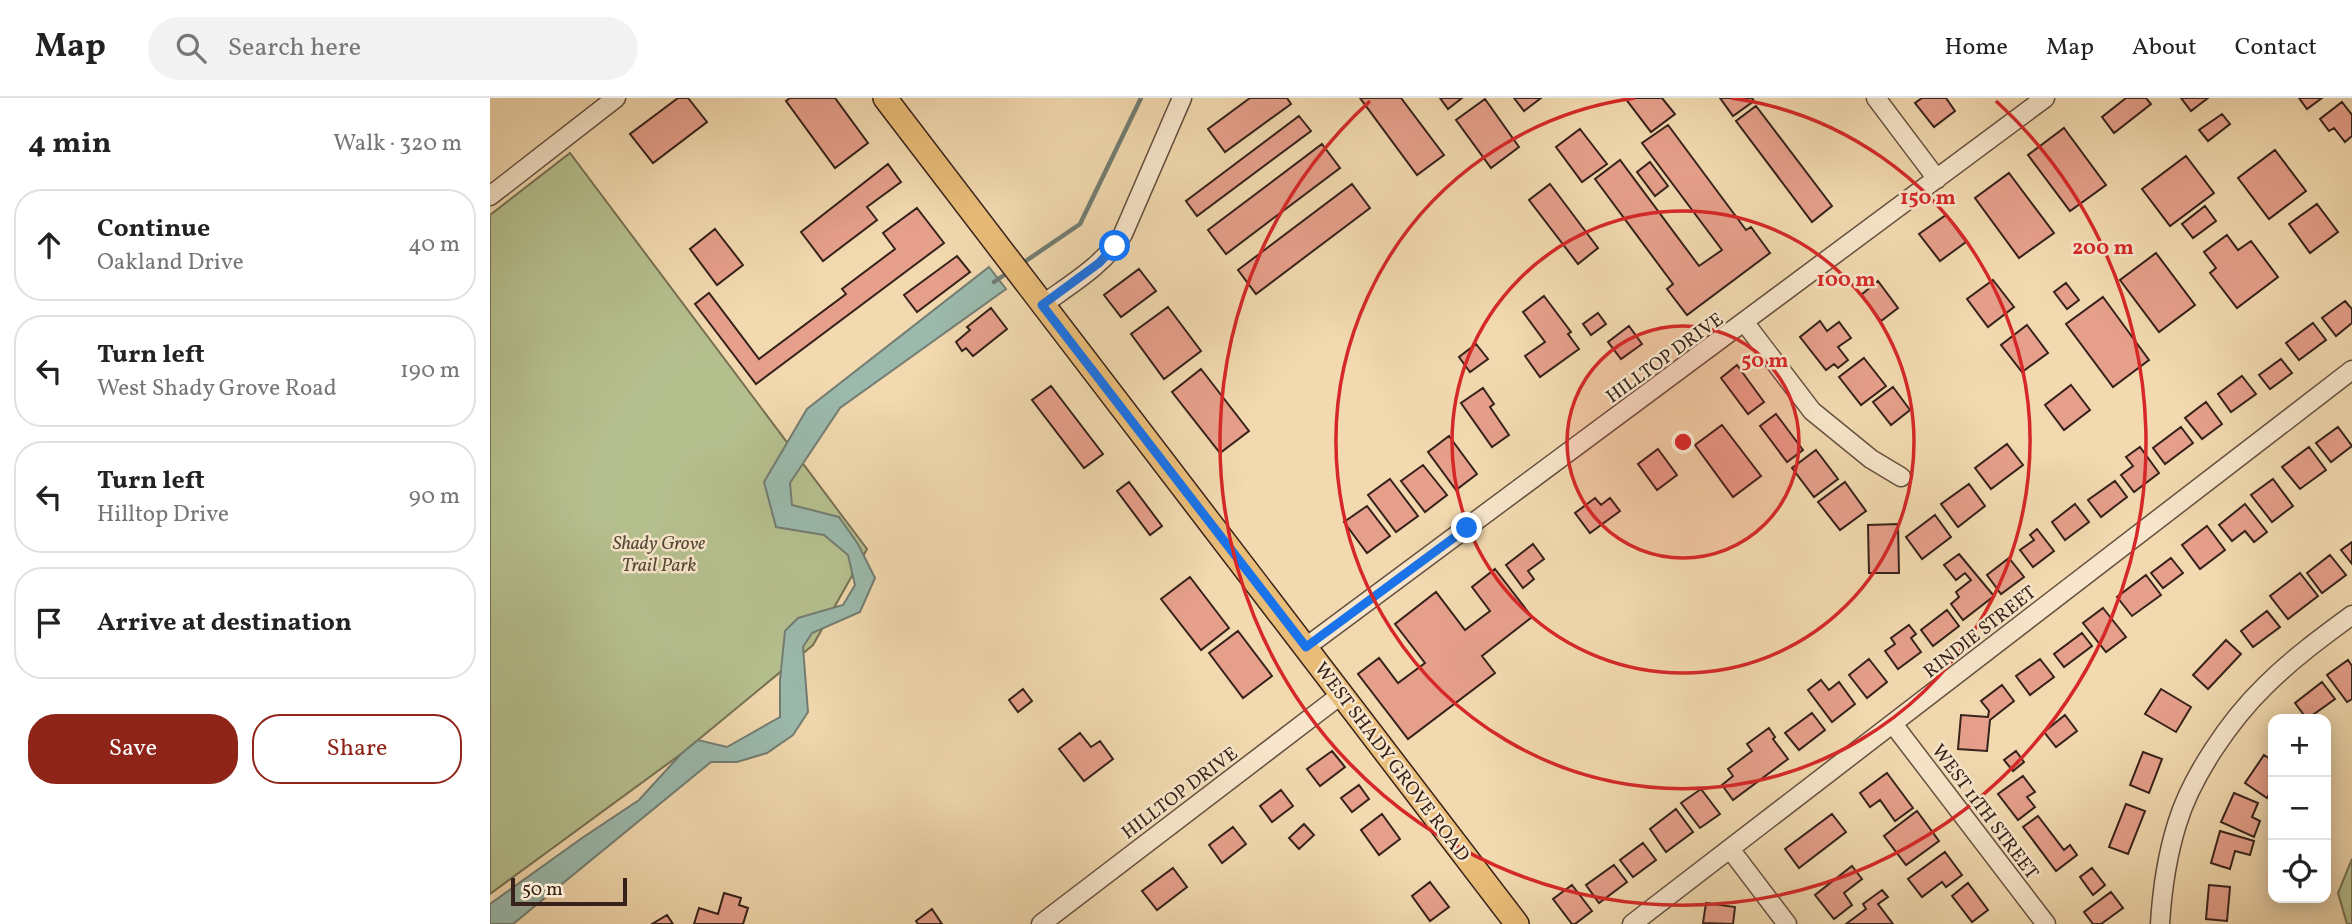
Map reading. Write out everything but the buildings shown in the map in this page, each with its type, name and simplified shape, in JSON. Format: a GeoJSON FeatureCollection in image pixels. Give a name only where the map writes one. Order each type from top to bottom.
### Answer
{"type":"FeatureCollection","features":[{"type":"Feature","properties":{"kind":"main road","name":"WEST SHADY GROVE ROAD"},"geometry":{"type":"LineString","coordinates":[[885,98],[1517,924]]}},
{"type":"Feature","properties":{"kind":"street"},"geometry":{"type":"LineString","coordinates":[[490,196],[616,98]]}},
{"type":"Feature","properties":{"kind":"street"},"geometry":{"type":"LineString","coordinates":[[1042,305],[1099,263],[1115,246],[1123,234],[1182,98]]}},
{"type":"Feature","properties":{"kind":"street"},"geometry":{"type":"LineString","coordinates":[[1876,98],[1937,179]]}},
{"type":"Feature","properties":{"kind":"street","name":"HILLTOP DRIVE"},"geometry":{"type":"LineString","coordinates":[[1306,647],[2045,98]]}},
{"type":"Feature","properties":{"kind":"street"},"geometry":{"type":"LineString","coordinates":[[1745,323],[1812,411],[1871,459],[1902,477]]}},
{"type":"Feature","properties":{"kind":"street","name":"RINDIE STREET"},"geometry":{"type":"LineString","coordinates":[[1632,924],[2352,370]]}},
{"type":"Feature","properties":{"kind":"street"},"geometry":{"type":"LineString","coordinates":[[2160,924],[2162,892],[2177,823],[2220,740],[2263,688],[2295,658],[2352,615]]}},
{"type":"Feature","properties":{"kind":"street","name":"HILLTOP DRIVE"},"geometry":{"type":"LineString","coordinates":[[1041,924],[1342,694]]}},
{"type":"Feature","properties":{"kind":"street","name":"WEST 11TH STREET"},"geometry":{"type":"LineString","coordinates":[[1893,724],[2046,924]]}},
{"type":"Feature","properties":{"kind":"street"},"geometry":{"type":"LineString","coordinates":[[1730,849],[1787,924]]}},
{"type":"Feature","properties":{"kind":"green space","name":"Shady Grove Trail Park"},"geometry":{"type":"Polygon","coordinates":[[[570,153],[867,549],[813,645],[681,754],[490,894],[490,215],[570,153]]]}},
{"type":"Feature","properties":{"kind":"green space"},"geometry":{"type":"Polygon","coordinates":[[[2352,859],[2352,924],[2347,924],[2338,893],[2352,859]]]}},
{"type":"Feature","properties":{"kind":"shaded area"},"geometry":{"type":"Polygon","coordinates":[[[989,267],[1006,289],[840,408],[790,483],[792,505],[839,517],[858,544],[875,578],[860,612],[812,633],[803,647],[808,712],[793,735],[767,753],[737,762],[711,762],[513,924],[490,924],[490,904],[639,800],[681,754],[698,740],[727,747],[780,717],[780,680],[785,631],[798,618],[843,605],[855,585],[848,555],[824,535],[776,527],[764,482],[807,409],[989,267]]]}},
{"type":"Feature","properties":{"kind":"waterway"},"geometry":{"type":"LineString","coordinates":[[1020,265],[1080,224],[1141,98]]}},
{"type":"Feature","properties":{"kind":"waterway"},"geometry":{"type":"LineString","coordinates":[[994,282],[1010,271]]}},
{"type":"Feature","properties":{"kind":"route"},"geometry":{"type":"LineString","coordinates":[[1115,246],[1099,263],[1042,305],[1306,647],[1467,528]]}}]}
